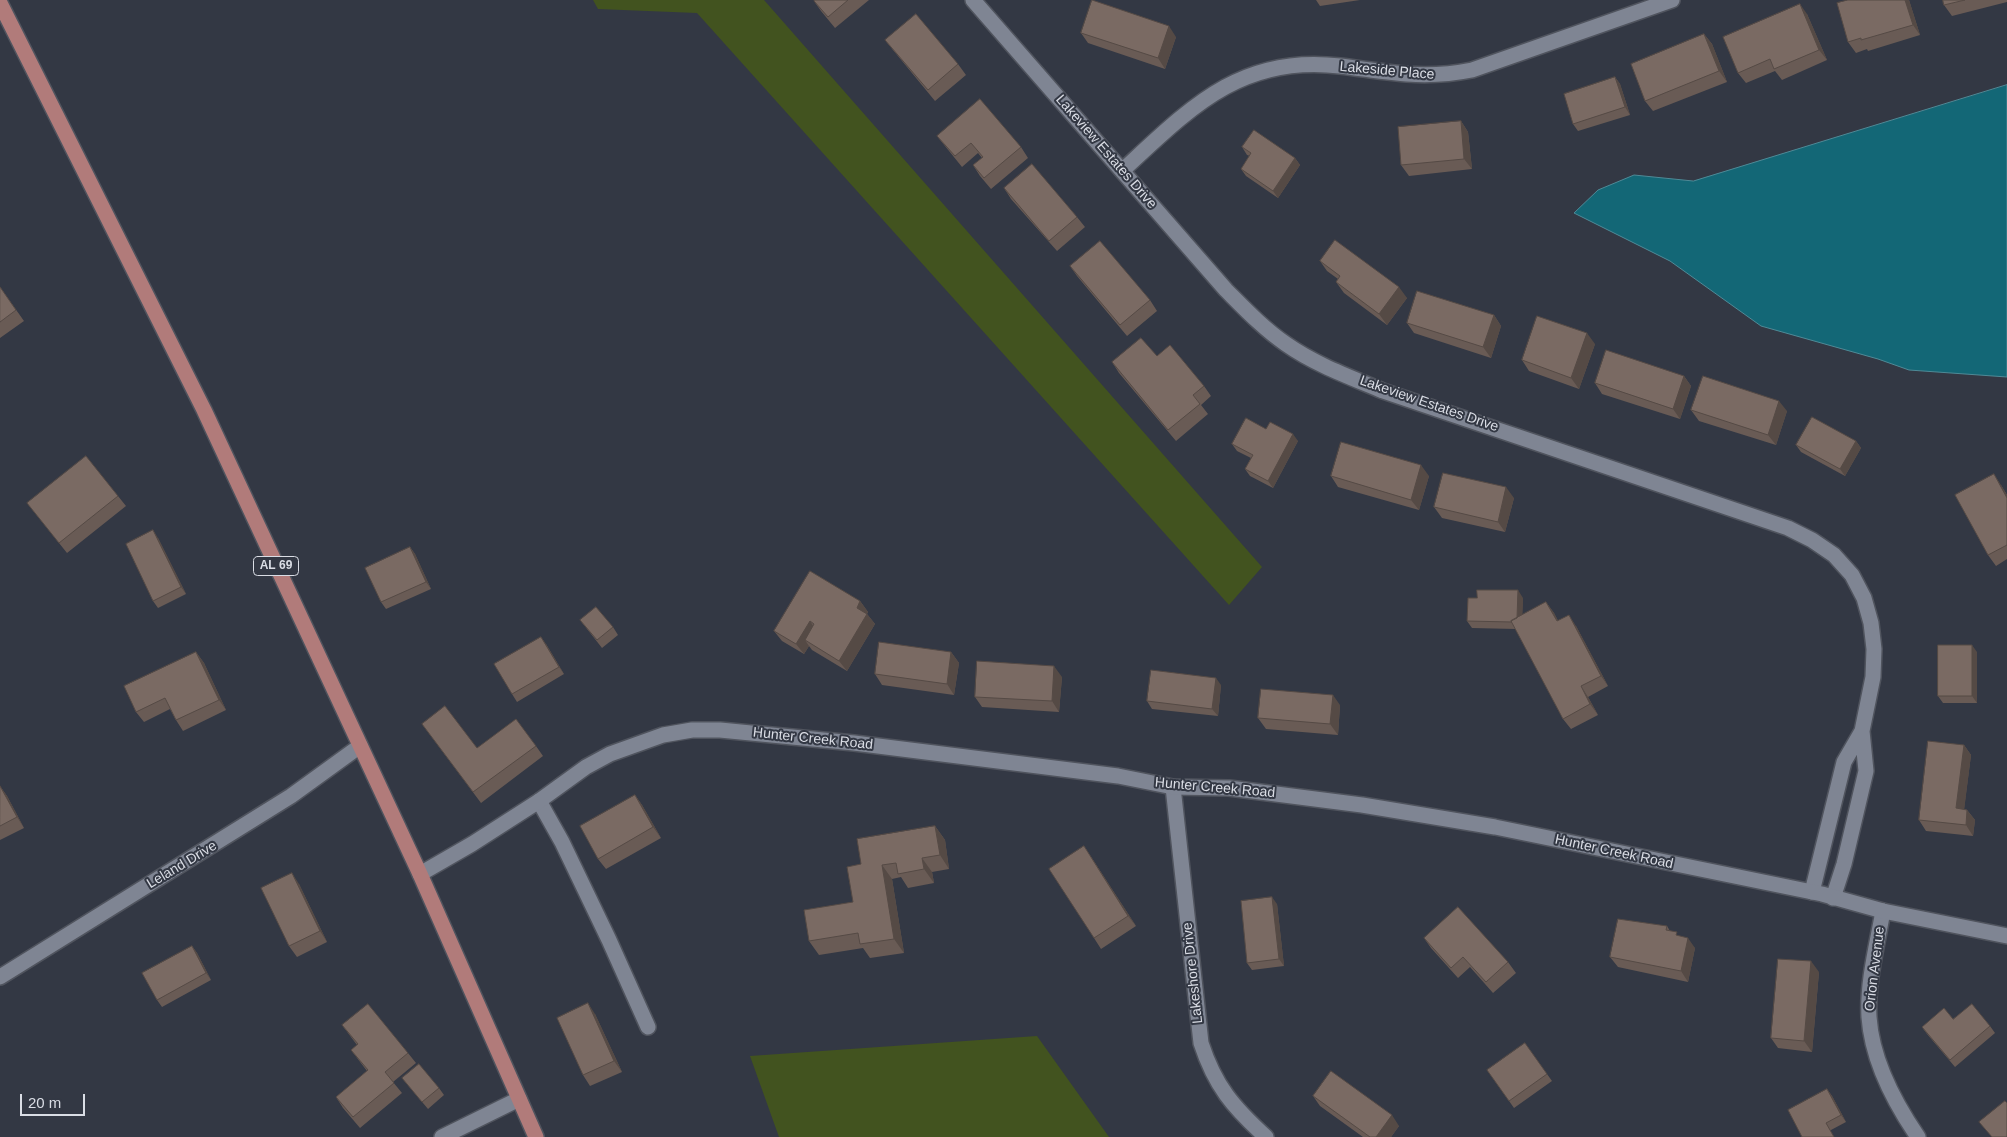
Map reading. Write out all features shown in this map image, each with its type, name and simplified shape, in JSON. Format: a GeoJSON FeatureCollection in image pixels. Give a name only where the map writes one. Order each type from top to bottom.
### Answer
{"type":"FeatureCollection","features":[{"type":"Feature","properties":{"kind":"main road","name":"AL 69"},"geometry":{"type":"LineString","coordinates":[[0,3],[204,410],[420,874],[536,1137]]}},
{"type":"Feature","properties":{"kind":"street","name":"Lakeview Estates Drive"},"geometry":{"type":"LineString","coordinates":[[973,0],[1226,290],[1264,328],[1309,358],[1383,390],[1788,528],[1812,540],[1834,555],[1852,575],[1864,598],[1871,623],[1874,649],[1872,677],[1862,731],[1866,771],[1833,898]]}},
{"type":"Feature","properties":{"kind":"street","name":"Lakeside Place"},"geometry":{"type":"LineString","coordinates":[[1123,170],[1173,124],[1213,94],[1236,80],[1261,71],[1286,65],[1313,64],[1418,77],[1445,76],[1472,70],[1672,0]]}},
{"type":"Feature","properties":{"kind":"street","name":"Hunter Creek Road"},"geometry":{"type":"LineString","coordinates":[[420,874],[472,844],[539,801],[586,767],[610,754],[663,735],[692,730],[720,730],[854,743],[1118,776],[1173,787],[1229,788],[1362,805],[1485,826],[1812,892],[1883,911],[2007,936]]}},
{"type":"Feature","properties":{"kind":"street","name":"Lakeview Estates Drive"},"geometry":{"type":"LineString","coordinates":[[1812,892],[1844,762],[1862,731]]}},
{"type":"Feature","properties":{"kind":"street","name":"Leland Drive"},"geometry":{"type":"LineString","coordinates":[[0,977],[291,796],[360,746]]}},
{"type":"Feature","properties":{"kind":"street","name":"Lakeshore Drive"},"geometry":{"type":"LineString","coordinates":[[1173,787],[1201,1043],[1209,1068],[1222,1092],[1238,1112],[1266,1137]]}},
{"type":"Feature","properties":{"kind":"street"},"geometry":{"type":"LineString","coordinates":[[539,801],[562,842],[613,947],[648,1027]]}},
{"type":"Feature","properties":{"kind":"street","name":"Orion Avenue"},"geometry":{"type":"LineString","coordinates":[[1883,911],[1874,964],[1869,1017],[1881,1069],[1904,1117],[1918,1137]]}},
{"type":"Feature","properties":{"kind":"street"},"geometry":{"type":"LineString","coordinates":[[442,1137],[519,1098]]}},
{"type":"Feature","properties":{"kind":"green space"},"geometry":{"type":"Polygon","coordinates":[[[593,0],[764,0],[1262,567],[1229,605],[697,13],[598,9],[593,0]]]}},
{"type":"Feature","properties":{"kind":"green space"},"geometry":{"type":"Polygon","coordinates":[[[1037,1036],[1109,1137],[779,1137],[750,1056],[1037,1036]]]}},
{"type":"Feature","properties":{"kind":"water"},"geometry":{"type":"Polygon","coordinates":[[[2007,85],[2007,377],[1909,370],[1878,359],[1761,326],[1670,261],[1574,213],[1598,190],[1634,175],[1693,181],[2007,85]]]}},
{"type":"Feature","properties":{"kind":"building"},"geometry":{"type":"Polygon","coordinates":[[[815,0],[848,0],[828,17],[815,0]]]}},
{"type":"Feature","properties":{"kind":"building"},"geometry":{"type":"Polygon","coordinates":[[[1092,0],[1169,26],[1158,58],[1081,33],[1092,0]]]}},
{"type":"Feature","properties":{"kind":"building"},"geometry":{"type":"Polygon","coordinates":[[[1848,0],[1905,0],[1913,25],[1848,42],[1837,3],[1848,0]]]}},
{"type":"Feature","properties":{"kind":"building"},"geometry":{"type":"Polygon","coordinates":[[[1943,0],[1965,0],[1944,5],[1943,0]]]}},
{"type":"Feature","properties":{"kind":"building"},"geometry":{"type":"Polygon","coordinates":[[[1800,4],[1819,50],[1774,69],[1770,59],[1738,73],[1723,37],[1800,4]]]}},
{"type":"Feature","properties":{"kind":"building"},"geometry":{"type":"Polygon","coordinates":[[[916,14],[958,64],[928,90],[885,40],[916,14]]]}},
{"type":"Feature","properties":{"kind":"building"},"geometry":{"type":"Polygon","coordinates":[[[1704,34],[1719,71],[1645,101],[1631,64],[1704,34]]]}},
{"type":"Feature","properties":{"kind":"building"},"geometry":{"type":"Polygon","coordinates":[[[1615,77],[1625,107],[1573,124],[1564,94],[1615,77]]]}},
{"type":"Feature","properties":{"kind":"building"},"geometry":{"type":"Polygon","coordinates":[[[980,99],[1021,147],[984,178],[973,165],[983,157],[971,143],[955,156],[937,136],[980,99]]]}},
{"type":"Feature","properties":{"kind":"building"},"geometry":{"type":"Polygon","coordinates":[[[1461,121],[1464,159],[1401,165],[1398,127],[1461,121]]]}},
{"type":"Feature","properties":{"kind":"building"},"geometry":{"type":"Polygon","coordinates":[[[1254,130],[1295,158],[1273,191],[1241,169],[1251,153],[1242,147],[1254,130]]]}},
{"type":"Feature","properties":{"kind":"building"},"geometry":{"type":"Polygon","coordinates":[[[1032,164],[1077,217],[1049,241],[1004,188],[1032,164]]]}},
{"type":"Feature","properties":{"kind":"building"},"geometry":{"type":"Polygon","coordinates":[[[1335,240],[1399,287],[1379,314],[1336,282],[1340,276],[1320,261],[1335,240]]]}},
{"type":"Feature","properties":{"kind":"building"},"geometry":{"type":"Polygon","coordinates":[[[1100,241],[1150,300],[1120,325],[1070,266],[1100,241]]]}},
{"type":"Feature","properties":{"kind":"building"},"geometry":{"type":"Polygon","coordinates":[[[0,287],[16,310],[0,322],[0,287]]]}},
{"type":"Feature","properties":{"kind":"building"},"geometry":{"type":"Polygon","coordinates":[[[1417,291],[1494,315],[1483,347],[1407,323],[1417,291]]]}},
{"type":"Feature","properties":{"kind":"building"},"geometry":{"type":"Polygon","coordinates":[[[1537,316],[1587,333],[1571,378],[1522,360],[1537,316]]]}},
{"type":"Feature","properties":{"kind":"building"},"geometry":{"type":"Polygon","coordinates":[[[1141,338],[1157,356],[1170,345],[1204,386],[1193,395],[1200,404],[1168,430],[1112,362],[1141,338]]]}},
{"type":"Feature","properties":{"kind":"building"},"geometry":{"type":"Polygon","coordinates":[[[1606,350],[1684,376],[1673,409],[1595,383],[1606,350]]]}},
{"type":"Feature","properties":{"kind":"building"},"geometry":{"type":"Polygon","coordinates":[[[1703,376],[1779,401],[1768,435],[1691,410],[1703,376]]]}},
{"type":"Feature","properties":{"kind":"building"},"geometry":{"type":"Polygon","coordinates":[[[1812,417],[1856,441],[1840,469],[1796,445],[1812,417]]]}},
{"type":"Feature","properties":{"kind":"building"},"geometry":{"type":"Polygon","coordinates":[[[1246,418],[1266,429],[1270,422],[1293,434],[1268,481],[1245,469],[1253,455],[1232,444],[1246,418]]]}},
{"type":"Feature","properties":{"kind":"building"},"geometry":{"type":"Polygon","coordinates":[[[1341,442],[1421,465],[1411,500],[1331,476],[1341,442]]]}},
{"type":"Feature","properties":{"kind":"building"},"geometry":{"type":"Polygon","coordinates":[[[86,456],[118,496],[59,543],[27,503],[86,456]]]}},
{"type":"Feature","properties":{"kind":"building"},"geometry":{"type":"Polygon","coordinates":[[[1443,473],[1506,487],[1498,522],[1434,507],[1443,473]]]}},
{"type":"Feature","properties":{"kind":"building"},"geometry":{"type":"Polygon","coordinates":[[[1994,474],[2007,498],[2007,545],[1988,555],[1955,495],[1994,474]]]}},
{"type":"Feature","properties":{"kind":"building"},"geometry":{"type":"Polygon","coordinates":[[[153,530],[181,587],[153,601],[126,544],[153,530]]]}},
{"type":"Feature","properties":{"kind":"building"},"geometry":{"type":"Polygon","coordinates":[[[410,547],[426,582],[381,602],[365,568],[410,547]]]}},
{"type":"Feature","properties":{"kind":"building"},"geometry":{"type":"Polygon","coordinates":[[[810,571],[860,601],[857,608],[867,614],[839,661],[805,640],[814,624],[810,621],[796,644],[774,631],[810,571]]]}},
{"type":"Feature","properties":{"kind":"building"},"geometry":{"type":"Polygon","coordinates":[[[1477,590],[1518,590],[1517,618],[1512,622],[1467,621],[1468,598],[1477,598],[1477,590]]]}},
{"type":"Feature","properties":{"kind":"building"},"geometry":{"type":"Polygon","coordinates":[[[1546,602],[1557,621],[1569,615],[1601,676],[1581,686],[1590,704],[1563,719],[1511,621],[1546,602]]]}},
{"type":"Feature","properties":{"kind":"building"},"geometry":{"type":"Polygon","coordinates":[[[596,607],[613,627],[597,640],[580,620],[596,607]]]}},
{"type":"Feature","properties":{"kind":"building"},"geometry":{"type":"Polygon","coordinates":[[[541,637],[559,667],[512,694],[494,664],[541,637]]]}},
{"type":"Feature","properties":{"kind":"building"},"geometry":{"type":"Polygon","coordinates":[[[879,642],[951,652],[947,684],[875,674],[879,642]]]}},
{"type":"Feature","properties":{"kind":"building"},"geometry":{"type":"Polygon","coordinates":[[[1938,645],[1972,645],[1972,696],[1938,696],[1938,645]]]}},
{"type":"Feature","properties":{"kind":"building"},"geometry":{"type":"Polygon","coordinates":[[[196,652],[219,700],[176,720],[165,698],[136,712],[124,686],[196,652]]]}},
{"type":"Feature","properties":{"kind":"building"},"geometry":{"type":"Polygon","coordinates":[[[977,661],[1054,666],[1052,701],[975,697],[977,661]]]}},
{"type":"Feature","properties":{"kind":"building"},"geometry":{"type":"Polygon","coordinates":[[[1151,670],[1216,678],[1212,709],[1147,701],[1151,670]]]}},
{"type":"Feature","properties":{"kind":"building"},"geometry":{"type":"Polygon","coordinates":[[[1261,689],[1333,695],[1330,724],[1258,718],[1261,689]]]}},
{"type":"Feature","properties":{"kind":"building"},"geometry":{"type":"Polygon","coordinates":[[[445,706],[477,748],[516,719],[536,746],[473,792],[422,724],[445,706]]]}},
{"type":"Feature","properties":{"kind":"building"},"geometry":{"type":"Polygon","coordinates":[[[1928,741],[1964,745],[1956,808],[1967,810],[1966,825],[1919,820],[1928,741]]]}},
{"type":"Feature","properties":{"kind":"building"},"geometry":{"type":"Polygon","coordinates":[[[0,786],[17,817],[0,826],[0,786]]]}},
{"type":"Feature","properties":{"kind":"building"},"geometry":{"type":"Polygon","coordinates":[[[635,795],[653,827],[598,859],[580,826],[635,795]]]}},
{"type":"Feature","properties":{"kind":"building"},"geometry":{"type":"Polygon","coordinates":[[[935,826],[940,855],[922,858],[924,869],[898,874],[896,863],[882,865],[894,939],[860,944],[858,933],[809,941],[804,910],[853,902],[847,867],[861,864],[857,839],[935,826]]]}},
{"type":"Feature","properties":{"kind":"building"},"geometry":{"type":"Polygon","coordinates":[[[1084,846],[1128,916],[1094,938],[1049,869],[1084,846]]]}},
{"type":"Feature","properties":{"kind":"building"},"geometry":{"type":"Polygon","coordinates":[[[292,873],[320,931],[289,946],[261,888],[292,873]]]}},
{"type":"Feature","properties":{"kind":"building"},"geometry":{"type":"Polygon","coordinates":[[[1272,897],[1279,959],[1247,963],[1241,901],[1272,897]]]}},
{"type":"Feature","properties":{"kind":"building"},"geometry":{"type":"Polygon","coordinates":[[[1458,907],[1508,962],[1486,982],[1463,957],[1451,968],[1424,938],[1458,907]]]}},
{"type":"Feature","properties":{"kind":"building"},"geometry":{"type":"Polygon","coordinates":[[[1618,919],[1667,926],[1666,930],[1677,932],[1676,935],[1688,938],[1681,971],[1610,957],[1618,919]]]}},
{"type":"Feature","properties":{"kind":"building"},"geometry":{"type":"Polygon","coordinates":[[[192,946],[206,973],[157,1000],[142,973],[192,946]]]}},
{"type":"Feature","properties":{"kind":"building"},"geometry":{"type":"Polygon","coordinates":[[[1778,959],[1811,961],[1804,1041],[1771,1038],[1778,959]]]}},
{"type":"Feature","properties":{"kind":"building"},"geometry":{"type":"Polygon","coordinates":[[[588,1003],[614,1061],[583,1075],[557,1018],[588,1003]]]}},
{"type":"Feature","properties":{"kind":"building"},"geometry":{"type":"Polygon","coordinates":[[[368,1004],[408,1053],[385,1072],[394,1083],[353,1117],[336,1097],[368,1070],[351,1050],[358,1044],[342,1025],[368,1004]]]}},
{"type":"Feature","properties":{"kind":"building"},"geometry":{"type":"Polygon","coordinates":[[[1972,1004],[1990,1026],[1950,1060],[1922,1027],[1944,1008],[1953,1019],[1972,1004]]]}},
{"type":"Feature","properties":{"kind":"building"},"geometry":{"type":"Polygon","coordinates":[[[1525,1043],[1547,1074],[1509,1101],[1487,1070],[1525,1043]]]}},
{"type":"Feature","properties":{"kind":"building"},"geometry":{"type":"Polygon","coordinates":[[[419,1064],[439,1088],[422,1102],[402,1078],[419,1064]]]}},
{"type":"Feature","properties":{"kind":"building"},"geometry":{"type":"Polygon","coordinates":[[[1331,1071],[1392,1115],[1376,1137],[1370,1137],[1313,1096],[1331,1071]]]}},
{"type":"Feature","properties":{"kind":"building"},"geometry":{"type":"Polygon","coordinates":[[[1827,1089],[1841,1115],[1826,1123],[1834,1137],[1802,1137],[1788,1110],[1827,1089]]]}},
{"type":"Feature","properties":{"kind":"building"},"geometry":{"type":"Polygon","coordinates":[[[2005,1101],[2007,1103],[2007,1137],[1992,1137],[1979,1122],[2005,1101]]]}}]}
